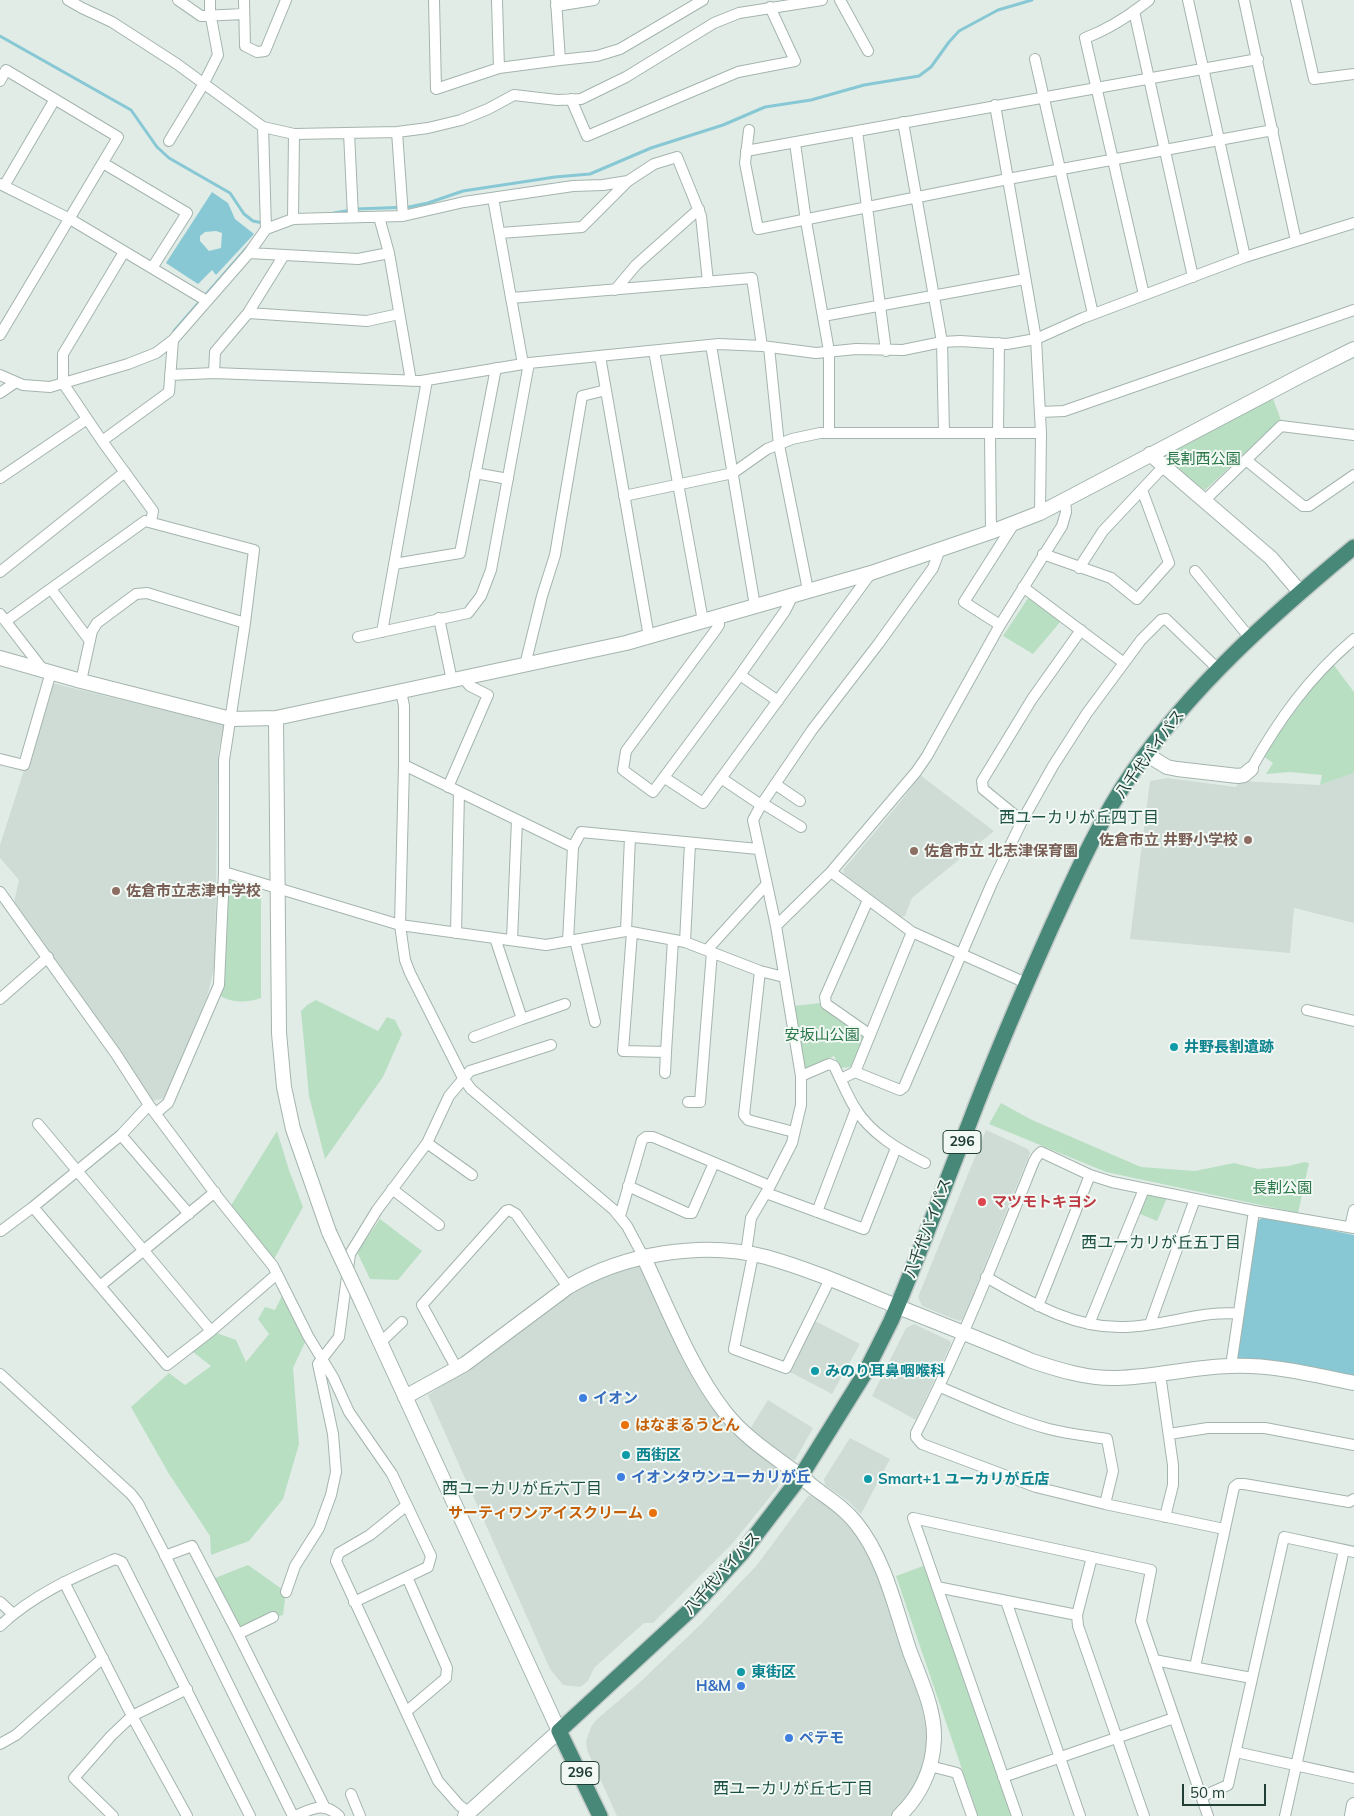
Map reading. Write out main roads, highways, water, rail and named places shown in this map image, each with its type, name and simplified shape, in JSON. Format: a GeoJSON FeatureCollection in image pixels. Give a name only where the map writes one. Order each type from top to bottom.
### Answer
{"type":"FeatureCollection","features":[{"type":"Feature","properties":{"kind":"highway","name":"八千代バイパス"},"geometry":{"type":"LineString","coordinates":[[600,1816],[559,1731],[688,1612],[742,1553],[801,1476],[865,1373],[897,1307],[969,1122],[1026,983],[1083,860],[1131,774],[1191,699],[1218,669],[1300,592],[1354,547]]}},
{"type":"Feature","properties":{"kind":"water"},"geometry":{"type":"Polygon","coordinates":[[[212,192],[228,203],[235,219],[254,234],[216,275],[212,270],[198,284],[166,263],[212,192]],[[216,231],[205,232],[200,236],[200,241],[209,251],[221,248],[222,233],[216,231]]]}},
{"type":"Feature","properties":{"kind":"water"},"geometry":{"type":"Polygon","coordinates":[[[1264,1217],[1354,1235],[1354,1378],[1237,1362],[1257,1221],[1264,1217]]]}},
{"type":"Feature","properties":{"kind":"waterway"},"geometry":{"type":"LineString","coordinates":[[334,213],[357,209],[409,207],[428,203],[463,191],[555,177],[590,174],[651,148],[723,125],[765,107],[811,100],[864,85],[919,76],[931,67],[959,31],[998,10],[1032,0]]}},
{"type":"Feature","properties":{"kind":"waterway"},"geometry":{"type":"LineString","coordinates":[[0,36],[131,110],[157,147],[169,158],[230,193],[244,214],[253,221],[263,223]]}},
{"type":"Feature","properties":{"kind":"waterway"},"geometry":{"type":"LineString","coordinates":[[174,331],[251,243]]}},
{"type":"Feature","properties":{"kind":"place","name":"佐倉市立 井野小学校"},"geometry":{"type":"Point","coordinates":[1248,840]}},
{"type":"Feature","properties":{"kind":"place","name":"佐倉市立 北志津保育園"},"geometry":{"type":"Point","coordinates":[914,851]}},
{"type":"Feature","properties":{"kind":"place","name":"佐倉市立志津中学校"},"geometry":{"type":"Point","coordinates":[116,891]}},
{"type":"Feature","properties":{"kind":"place","name":"井野長割遺跡"},"geometry":{"type":"Point","coordinates":[1174,1047]}},
{"type":"Feature","properties":{"kind":"place","name":"マツモトキヨシ"},"geometry":{"type":"Point","coordinates":[982,1202]}},
{"type":"Feature","properties":{"kind":"place","name":"みのり耳鼻咽喉科"},"geometry":{"type":"Point","coordinates":[815,1371]}},
{"type":"Feature","properties":{"kind":"place","name":"イオン"},"geometry":{"type":"Point","coordinates":[583,1398]}},
{"type":"Feature","properties":{"kind":"place","name":"はなまるうどん"},"geometry":{"type":"Point","coordinates":[625,1425]}},
{"type":"Feature","properties":{"kind":"place","name":"西街区"},"geometry":{"type":"Point","coordinates":[626,1455]}},
{"type":"Feature","properties":{"kind":"place","name":"イオンタウンユーカリが丘"},"geometry":{"type":"Point","coordinates":[621,1477]}},
{"type":"Feature","properties":{"kind":"place","name":"Smart+1 ユーカリが丘店"},"geometry":{"type":"Point","coordinates":[868,1479]}},
{"type":"Feature","properties":{"kind":"place","name":"サーティワンアイスクリーム"},"geometry":{"type":"Point","coordinates":[653,1513]}},
{"type":"Feature","properties":{"kind":"place","name":"東街区"},"geometry":{"type":"Point","coordinates":[741,1672]}},
{"type":"Feature","properties":{"kind":"place","name":"H&M"},"geometry":{"type":"Point","coordinates":[741,1686]}},
{"type":"Feature","properties":{"kind":"place","name":"ペテモ"},"geometry":{"type":"Point","coordinates":[789,1738]}},
{"type":"Feature","properties":{"kind":"district","name":"西ユーカリが丘四丁目"},"geometry":{"type":"Point","coordinates":[1079,818]}},
{"type":"Feature","properties":{"kind":"district","name":"西ユーカリが丘五丁目"},"geometry":{"type":"Point","coordinates":[1161,1243]}},
{"type":"Feature","properties":{"kind":"district","name":"西ユーカリが丘六丁目"},"geometry":{"type":"Point","coordinates":[522,1489]}},
{"type":"Feature","properties":{"kind":"district","name":"西ユーカリが丘七丁目"},"geometry":{"type":"Point","coordinates":[793,1789]}},
{"type":"Feature","properties":{"kind":"park label","name":"長割西公園"},"geometry":{"type":"Point","coordinates":[1203,459]}},
{"type":"Feature","properties":{"kind":"park label","name":"安坂山公園"},"geometry":{"type":"Point","coordinates":[822,1035]}},
{"type":"Feature","properties":{"kind":"park label","name":"長割公園"},"geometry":{"type":"Point","coordinates":[1282,1188]}}]}
